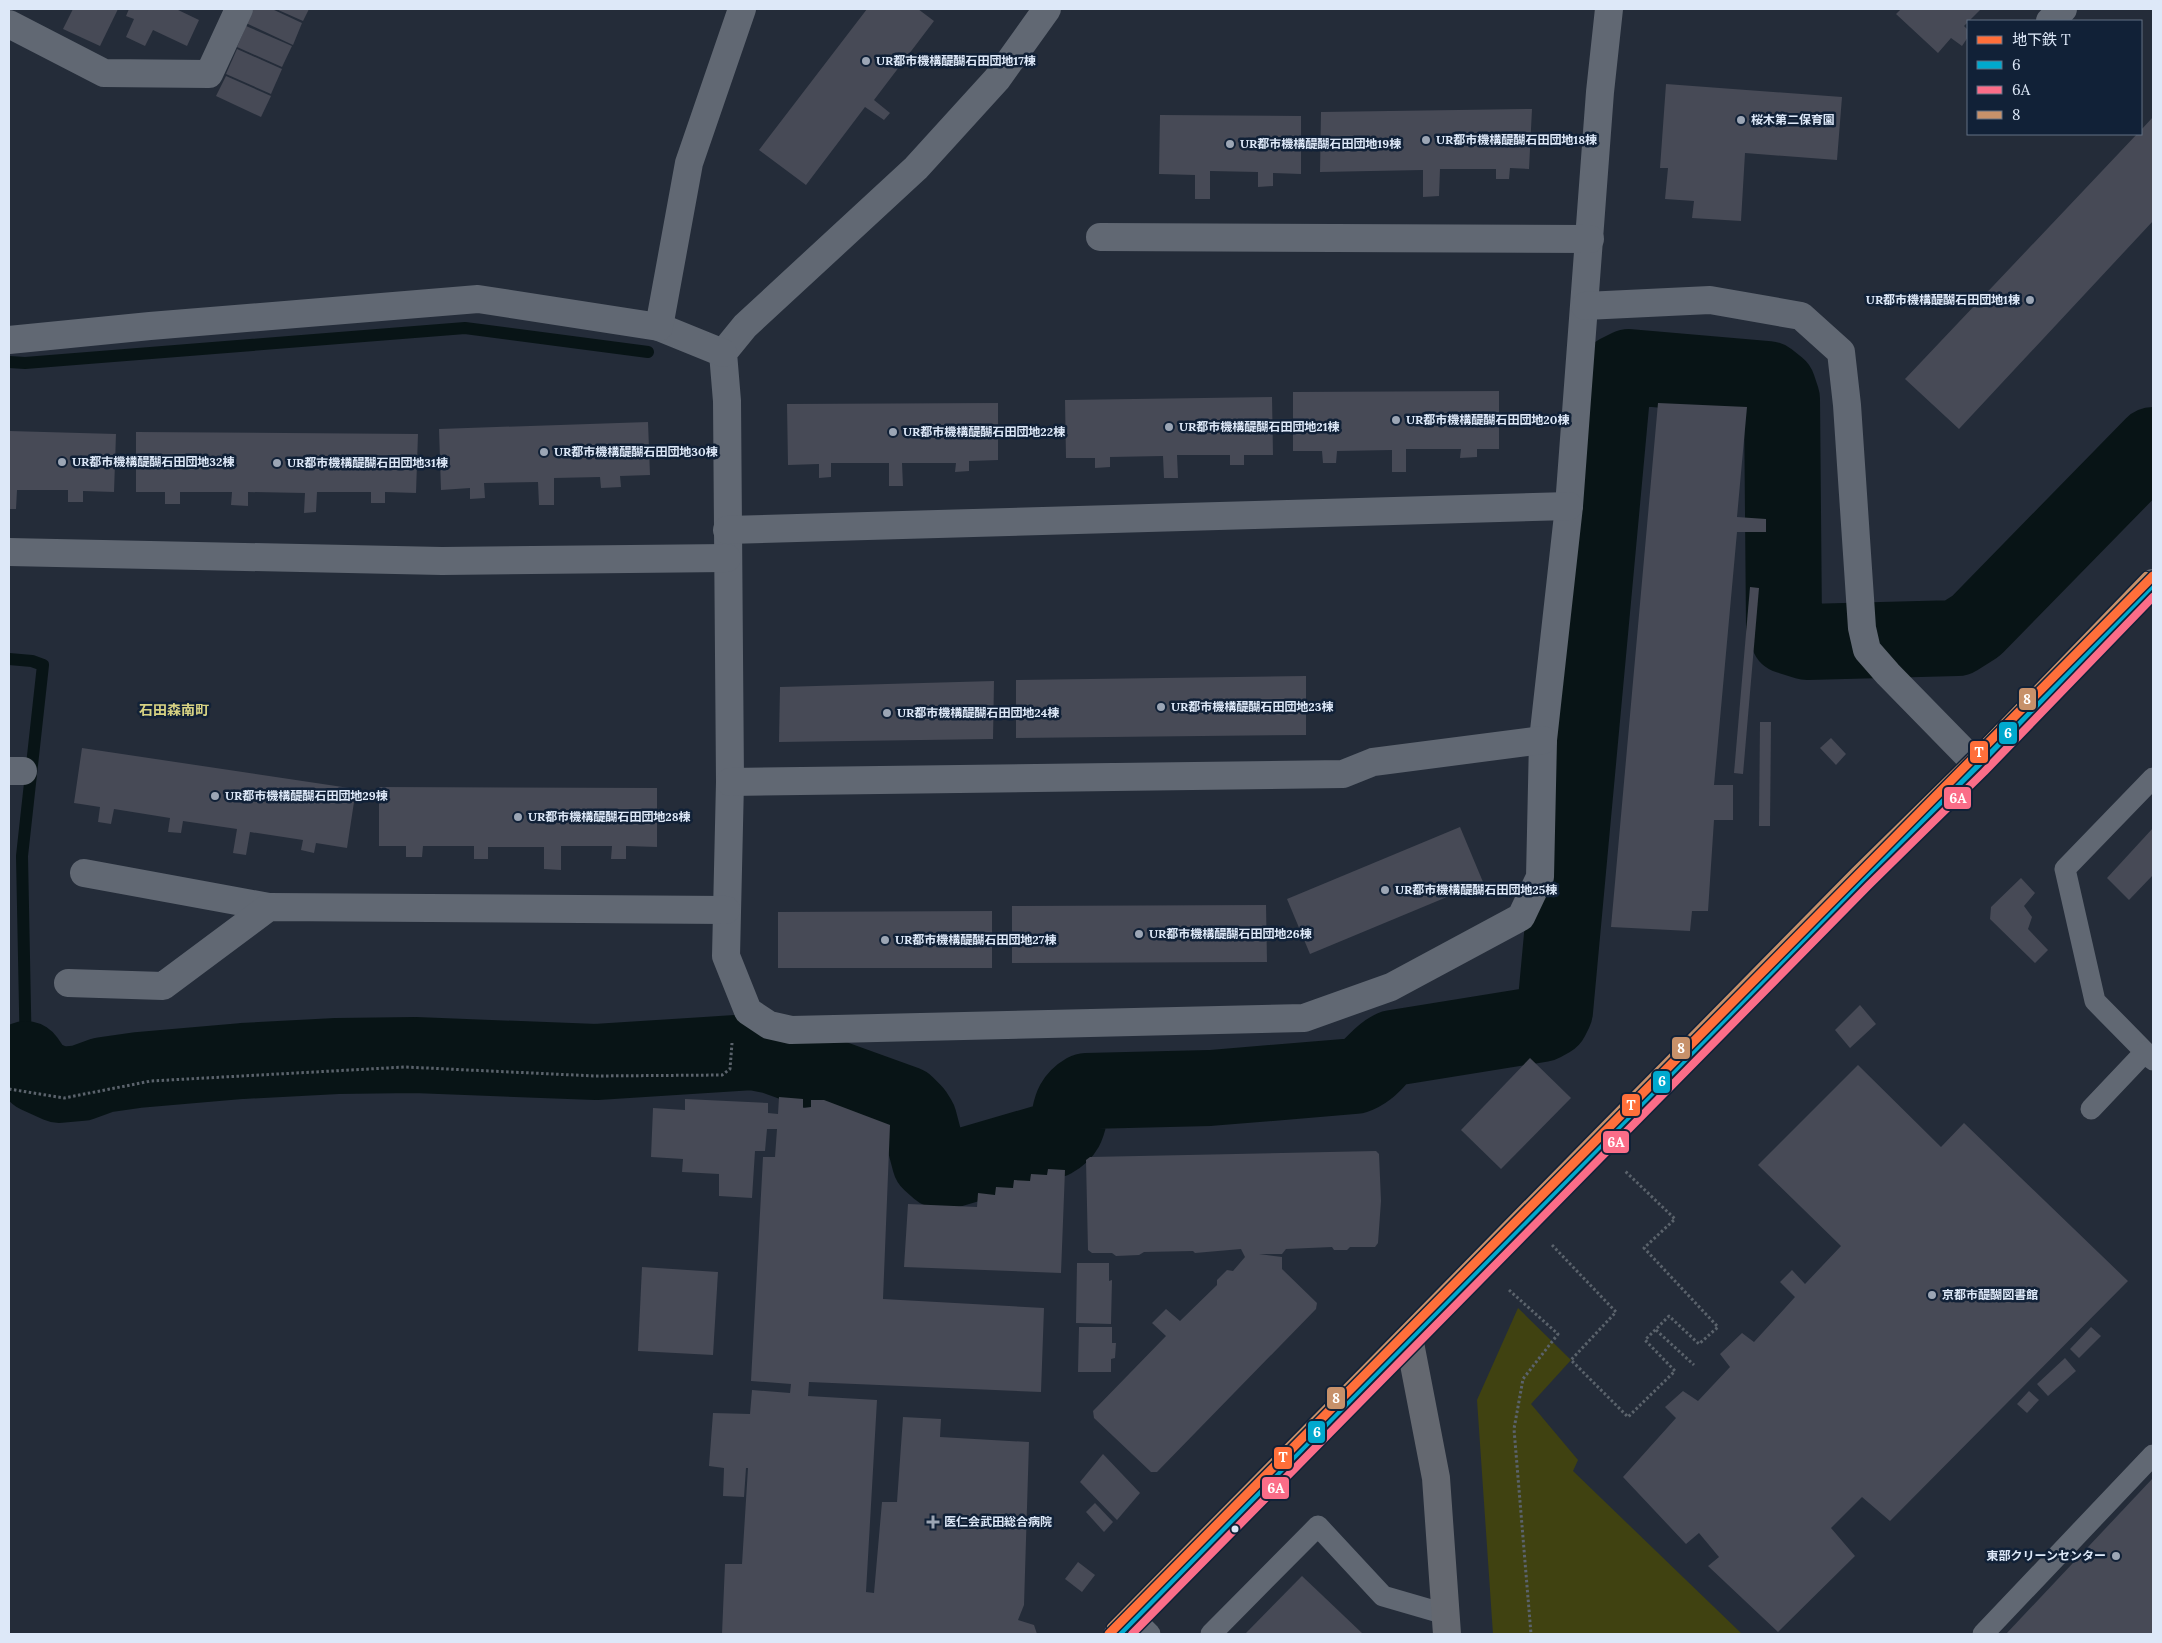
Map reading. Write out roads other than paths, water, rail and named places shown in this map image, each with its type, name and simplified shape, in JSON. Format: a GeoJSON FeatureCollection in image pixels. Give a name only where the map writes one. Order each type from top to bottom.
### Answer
{"type":"FeatureCollection","features":[{"type":"Feature","properties":{"kind":"street"},"geometry":{"type":"LineString","coordinates":[[9,24],[104,74],[209,74],[239,9]]}},
{"type":"Feature","properties":{"kind":"street"},"geometry":{"type":"LineString","coordinates":[[659,327],[690,163],[742,9]]}},
{"type":"Feature","properties":{"kind":"street"},"geometry":{"type":"LineString","coordinates":[[1047,9],[997,79],[916,168],[745,326],[723,353],[728,401],[727,558],[730,782],[726,956],[748,1012],[769,1025],[791,1030],[1304,1018],[1392,987],[1521,917],[1540,877],[1543,740],[1570,506],[1600,92],[1608,9]]}},
{"type":"Feature","properties":{"kind":"street"},"geometry":{"type":"LineString","coordinates":[[2051,20],[2063,9]]}},
{"type":"Feature","properties":{"kind":"street"},"geometry":{"type":"LineString","coordinates":[[1100,237],[1590,239]]}},
{"type":"Feature","properties":{"kind":"street"},"geometry":{"type":"LineString","coordinates":[[9,340],[150,326],[478,299],[659,327],[723,353]]}},
{"type":"Feature","properties":{"kind":"street"},"geometry":{"type":"LineString","coordinates":[[1585,306],[1710,300],[1802,316],[1841,352],[1865,639],[1977,765]]}},
{"type":"Feature","properties":{"kind":"street"},"geometry":{"type":"LineString","coordinates":[[727,530],[1570,506]]}},
{"type":"Feature","properties":{"kind":"street"},"geometry":{"type":"LineString","coordinates":[[9,552],[442,561],[727,558]]}},
{"type":"Feature","properties":{"kind":"street"},"geometry":{"type":"LineString","coordinates":[[1134,1629],[1409,1338],[1862,878],[1977,765],[2153,583]]}},
{"type":"Feature","properties":{"kind":"street"},"geometry":{"type":"LineString","coordinates":[[730,782],[1343,774],[1373,762],[1543,740]]}},
{"type":"Feature","properties":{"kind":"street"},"geometry":{"type":"LineString","coordinates":[[84,873],[269,906],[726,910]]}},
{"type":"Feature","properties":{"kind":"street"},"geometry":{"type":"LineString","coordinates":[[68,982],[163,986],[269,906]]}},
{"type":"Feature","properties":{"kind":"street"},"geometry":{"type":"LineString","coordinates":[[1409,1338],[1436,1478],[1446,1624]]}},
{"type":"Feature","properties":{"kind":"lane"},"geometry":{"type":"LineString","coordinates":[[2091,1110],[2149,1056],[2095,1001],[2065,869],[2153,778]]}},
{"type":"Feature","properties":{"kind":"lane"},"geometry":{"type":"LineString","coordinates":[[1983,1634],[2153,1454]]}},
{"type":"Feature","properties":{"kind":"lane"},"geometry":{"type":"LineString","coordinates":[[1211,1634],[1318,1526],[1383,1596],[1446,1624]]}},
{"type":"Feature","properties":{"kind":"waterway"},"geometry":{"type":"LineString","coordinates":[[9,362],[25,363],[465,328],[648,352]]}},
{"type":"Feature","properties":{"kind":"waterway"},"geometry":{"type":"LineString","coordinates":[[26,1059],[37,1075],[59,1085],[81,1083],[103,1075],[138,1070],[242,1061],[337,1056],[415,1055],[596,1062],[752,1052],[773,1056],[906,1104],[919,1120],[930,1162],[939,1170],[950,1170],[1053,1140],[1065,1129],[1074,1103],[1086,1091],[1210,1088],[1355,1076],[1366,1070],[1383,1054],[1393,1048],[1542,1024],[1551,1019],[1555,1011],[1613,384],[1617,373],[1629,367],[1768,379],[1778,387],[1782,399],[1784,625],[1788,636],[1807,642],[1957,638],[1976,626],[2153,445]]}},
{"type":"Feature","properties":{"kind":"waterway"},"geometry":{"type":"LineString","coordinates":[[9,659],[32,661],[43,665],[22,856],[26,1059]]}},
{"type":"Feature","properties":{"kind":"metro line","name":"T"},"geometry":{"type":"LineString","coordinates":[[1109,1634],[2153,576]]}},
{"type":"Feature","properties":{"kind":"place","name":"UR都市機構醍醐石田団地17棟"},"geometry":{"type":"Point","coordinates":[866,61]}},
{"type":"Feature","properties":{"kind":"place","name":"桜木第二保育園"},"geometry":{"type":"Point","coordinates":[1741,120]}},
{"type":"Feature","properties":{"kind":"place","name":"UR都市機構醍醐石田団地18棟"},"geometry":{"type":"Point","coordinates":[1426,140]}},
{"type":"Feature","properties":{"kind":"place","name":"UR都市機構醍醐石田団地19棟"},"geometry":{"type":"Point","coordinates":[1230,144]}},
{"type":"Feature","properties":{"kind":"place","name":"UR都市機構醍醐石田団地1棟"},"geometry":{"type":"Point","coordinates":[2030,300]}},
{"type":"Feature","properties":{"kind":"place","name":"UR都市機構醍醐石田団地20棟"},"geometry":{"type":"Point","coordinates":[1396,420]}},
{"type":"Feature","properties":{"kind":"place","name":"UR都市機構醍醐石田団地21棟"},"geometry":{"type":"Point","coordinates":[1169,427]}},
{"type":"Feature","properties":{"kind":"place","name":"UR都市機構醍醐石田団地22棟"},"geometry":{"type":"Point","coordinates":[893,432]}},
{"type":"Feature","properties":{"kind":"place","name":"UR都市機構醍醐石田団地30棟"},"geometry":{"type":"Point","coordinates":[544,452]}},
{"type":"Feature","properties":{"kind":"place","name":"UR都市機構醍醐石田団地32棟"},"geometry":{"type":"Point","coordinates":[62,462]}},
{"type":"Feature","properties":{"kind":"place","name":"UR都市機構醍醐石田団地31棟"},"geometry":{"type":"Point","coordinates":[277,463]}},
{"type":"Feature","properties":{"kind":"place","name":"UR都市機構醍醐石田団地23棟"},"geometry":{"type":"Point","coordinates":[1161,707]}},
{"type":"Feature","properties":{"kind":"place","name":"UR都市機構醍醐石田団地24棟"},"geometry":{"type":"Point","coordinates":[887,713]}},
{"type":"Feature","properties":{"kind":"place","name":"UR都市機構醍醐石田団地29棟"},"geometry":{"type":"Point","coordinates":[215,796]}},
{"type":"Feature","properties":{"kind":"place","name":"UR都市機構醍醐石田団地28棟"},"geometry":{"type":"Point","coordinates":[518,817]}},
{"type":"Feature","properties":{"kind":"place","name":"UR都市機構醍醐石田団地25棟"},"geometry":{"type":"Point","coordinates":[1385,890]}},
{"type":"Feature","properties":{"kind":"place","name":"UR都市機構醍醐石田団地26棟"},"geometry":{"type":"Point","coordinates":[1139,934]}},
{"type":"Feature","properties":{"kind":"place","name":"UR都市機構醍醐石田団地27棟"},"geometry":{"type":"Point","coordinates":[885,940]}},
{"type":"Feature","properties":{"kind":"place","name":"京都市醍醐図書館"},"geometry":{"type":"Point","coordinates":[1932,1295]}},
{"type":"Feature","properties":{"kind":"place","name":"医仁会武田総合病院"},"geometry":{"type":"Point","coordinates":[933,1522]}},
{"type":"Feature","properties":{"kind":"place","name":"東部クリーンセンター"},"geometry":{"type":"Point","coordinates":[2116,1556]}},
{"type":"Feature","properties":{"kind":"district","name":"石田森南町"},"geometry":{"type":"Point","coordinates":[174,710]}}]}
